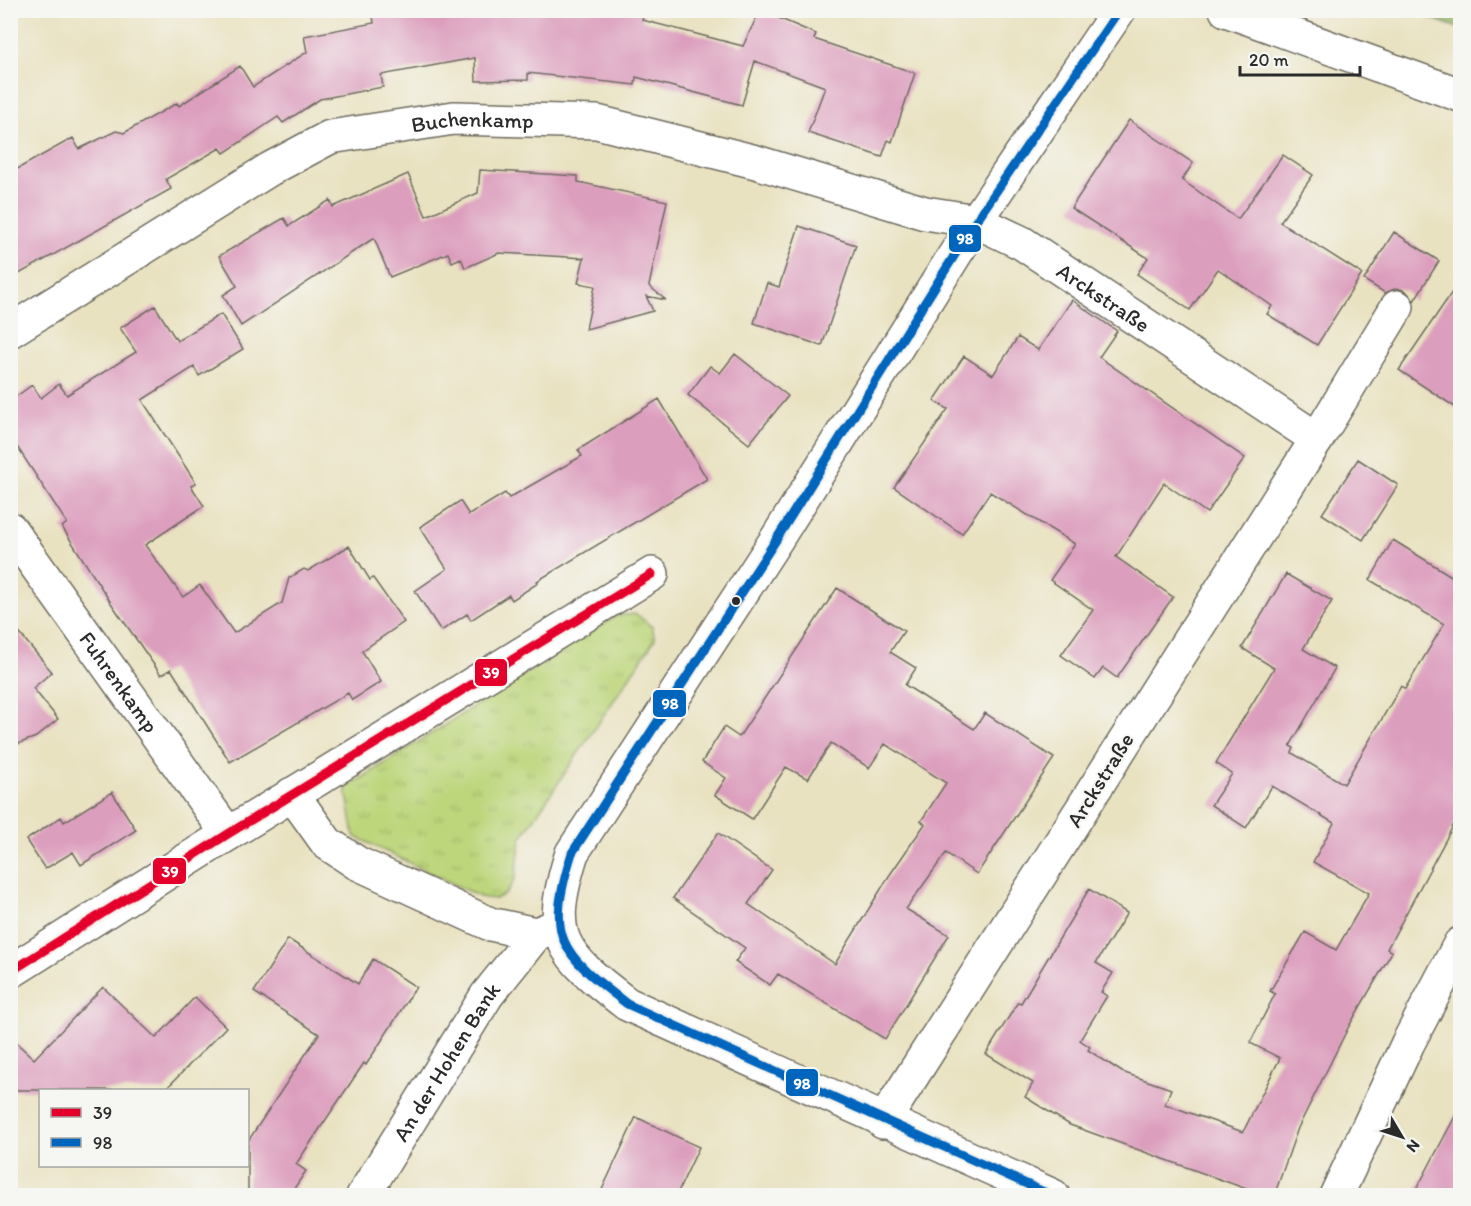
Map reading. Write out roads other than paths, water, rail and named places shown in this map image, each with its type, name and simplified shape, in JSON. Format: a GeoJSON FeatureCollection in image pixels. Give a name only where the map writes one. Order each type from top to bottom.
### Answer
{"type":"FeatureCollection","features":[{"type":"Feature","properties":{"kind":"street"},"geometry":{"type":"LineString","coordinates":[[547,929],[572,853],[776,540],[976,221],[1119,10]]}},
{"type":"Feature","properties":{"kind":"street"},"geometry":{"type":"LineString","coordinates":[[1226,10],[1461,94]]}},
{"type":"Feature","properties":{"kind":"street","name":"Buchenkamp"},"geometry":{"type":"LineString","coordinates":[[10,331],[270,169],[330,137],[453,117],[597,122],[756,162],[925,213],[976,221]]}},
{"type":"Feature","properties":{"kind":"street","name":"Arckstraße"},"geometry":{"type":"LineString","coordinates":[[976,221],[1022,243],[1317,439]]}},
{"type":"Feature","properties":{"kind":"street","name":"Arckstraße"},"geometry":{"type":"LineString","coordinates":[[883,1122],[1317,439],[1396,307]]}},
{"type":"Feature","properties":{"kind":"street","name":"Fuhrenkamp"},"geometry":{"type":"LineString","coordinates":[[10,529],[228,834]]}},
{"type":"Feature","properties":{"kind":"street"},"geometry":{"type":"LineString","coordinates":[[10,972],[292,794],[652,574]]}},
{"type":"Feature","properties":{"kind":"street"},"geometry":{"type":"LineString","coordinates":[[292,794],[327,843],[357,863],[490,924],[547,929],[571,958],[627,1004],[883,1122],[1053,1196]]}},
{"type":"Feature","properties":{"kind":"street","name":"An der Hohen Bank"},"geometry":{"type":"LineString","coordinates":[[363,1196],[487,995],[547,929]]}},
{"type":"Feature","properties":{"kind":"street"},"geometry":{"type":"LineString","coordinates":[[1336,1196],[1408,1043],[1461,944]]}}]}
